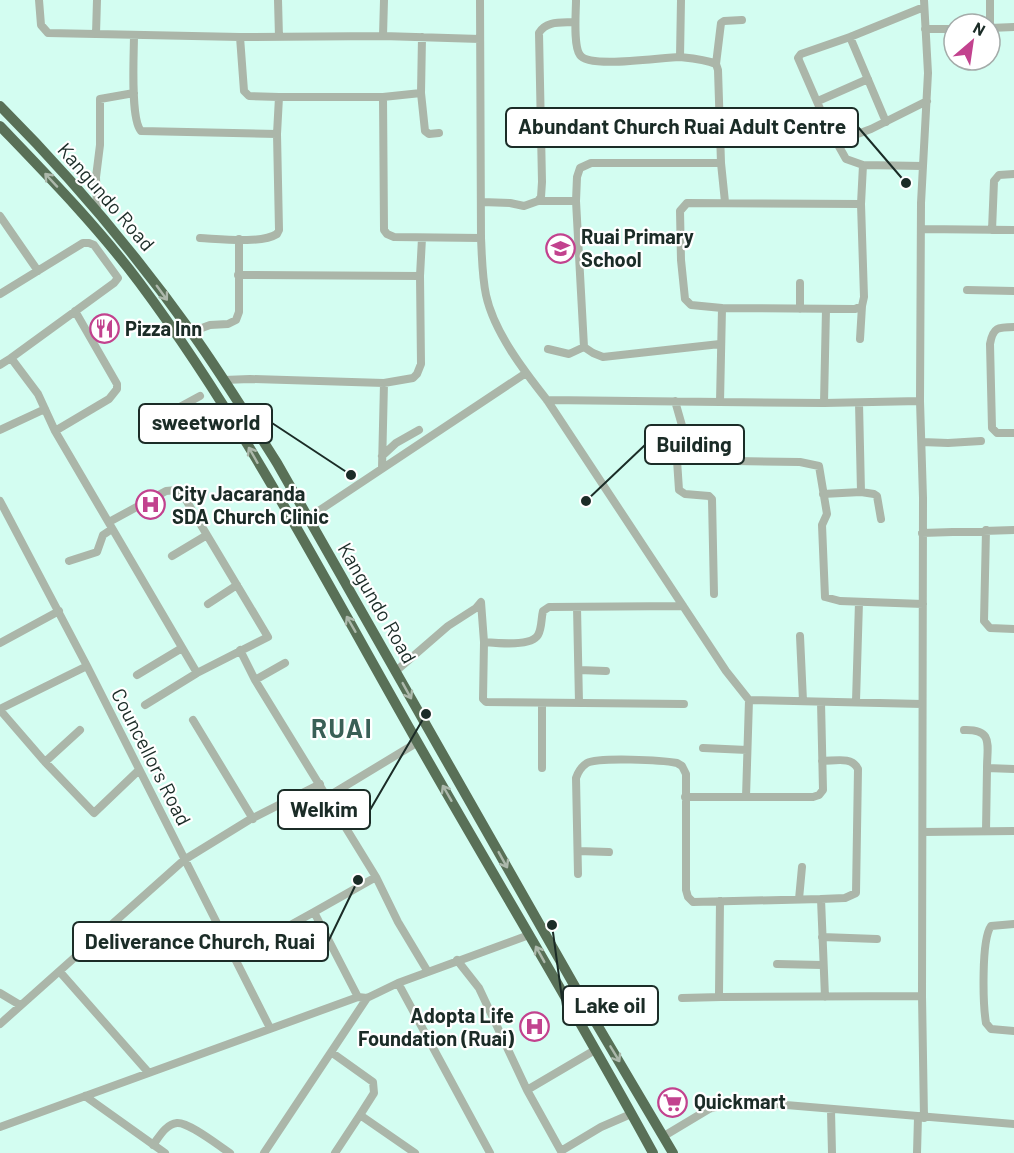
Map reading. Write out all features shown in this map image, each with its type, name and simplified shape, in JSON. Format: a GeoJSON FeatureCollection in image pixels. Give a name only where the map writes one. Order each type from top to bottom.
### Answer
{"type":"FeatureCollection","features":[{"type":"Feature","properties":{"kind":"highway","name":"Kangundo Road"},"geometry":{"type":"LineString","coordinates":[[0,106],[78,189],[125,245],[224,380],[277,463],[586,1006],[673,1153]]}},
{"type":"Feature","properties":{"kind":"highway","name":"Kangundo Road"},"geometry":{"type":"LineString","coordinates":[[0,126],[70,200],[136,279],[229,413],[312,553],[472,839],[654,1153]]}},
{"type":"Feature","properties":{"kind":"highway"},"geometry":{"type":"LineString","coordinates":[[70,200],[78,189]]}},
{"type":"Feature","properties":{"kind":"highway"},"geometry":{"type":"LineString","coordinates":[[115,253],[125,245]]}},
{"type":"Feature","properties":{"kind":"highway"},"geometry":{"type":"LineString","coordinates":[[136,279],[146,271]]}},
{"type":"Feature","properties":{"kind":"highway"},"geometry":{"type":"LineString","coordinates":[[632,1116],[648,1110]]}},
{"type":"Feature","properties":{"kind":"street"},"geometry":{"type":"LineString","coordinates":[[39,0],[40,25],[48,33],[480,39]]}},
{"type":"Feature","properties":{"kind":"street"},"geometry":{"type":"LineString","coordinates":[[96,34],[97,0]]}},
{"type":"Feature","properties":{"kind":"street"},"geometry":{"type":"LineString","coordinates":[[278,0],[279,37]]}},
{"type":"Feature","properties":{"kind":"street"},"geometry":{"type":"LineString","coordinates":[[383,36],[384,0]]}},
{"type":"Feature","properties":{"kind":"street"},"geometry":{"type":"LineString","coordinates":[[480,0],[482,271],[486,297],[501,331],[526,373],[547,400],[738,688],[749,699],[922,704]]}},
{"type":"Feature","properties":{"kind":"street"},"geometry":{"type":"LineString","coordinates":[[576,0],[575,22],[578,53],[587,60],[596,62],[680,57],[716,64]]}},
{"type":"Feature","properties":{"kind":"street"},"geometry":{"type":"LineString","coordinates":[[680,57],[681,0]]}},
{"type":"Feature","properties":{"kind":"street"},"geometry":{"type":"LineString","coordinates":[[917,1153],[921,1117],[923,832],[921,229],[928,73],[924,4],[850,37],[798,56],[836,142],[846,159],[863,165],[923,166]]}},
{"type":"Feature","properties":{"kind":"street"},"geometry":{"type":"LineString","coordinates":[[725,202],[716,64],[719,26],[724,21],[742,20]]}},
{"type":"Feature","properties":{"kind":"street"},"geometry":{"type":"LineString","coordinates":[[538,201],[541,197],[542,182],[539,33],[541,28],[551,24],[575,22]]}},
{"type":"Feature","properties":{"kind":"street"},"geometry":{"type":"LineString","coordinates":[[925,29],[942,29]]}},
{"type":"Feature","properties":{"kind":"street"},"geometry":{"type":"LineString","coordinates":[[134,35],[134,93],[137,125],[143,132],[277,134]]}},
{"type":"Feature","properties":{"kind":"street"},"geometry":{"type":"LineString","coordinates":[[240,37],[244,91],[249,96],[383,97],[421,93]]}},
{"type":"Feature","properties":{"kind":"street"},"geometry":{"type":"LineString","coordinates":[[422,37],[423,128],[429,134],[439,133]]}},
{"type":"Feature","properties":{"kind":"street"},"geometry":{"type":"LineString","coordinates":[[850,37],[886,122]]}},
{"type":"Feature","properties":{"kind":"street"},"geometry":{"type":"LineString","coordinates":[[818,101],[868,79]]}},
{"type":"Feature","properties":{"kind":"street"},"geometry":{"type":"LineString","coordinates":[[97,211],[96,177],[100,145],[100,99],[134,93]]}},
{"type":"Feature","properties":{"kind":"street"},"geometry":{"type":"LineString","coordinates":[[200,238],[272,237],[279,230],[277,134],[279,97]]}},
{"type":"Feature","properties":{"kind":"street"},"geometry":{"type":"LineString","coordinates":[[383,97],[384,230],[394,237],[481,238]]}},
{"type":"Feature","properties":{"kind":"street"},"geometry":{"type":"LineString","coordinates":[[836,142],[886,122],[927,101]]}},
{"type":"Feature","properties":{"kind":"street"},"geometry":{"type":"LineString","coordinates":[[584,347],[578,262],[576,201],[578,172],[584,165],[591,163],[721,163]]}},
{"type":"Feature","properties":{"kind":"street"},"geometry":{"type":"LineString","coordinates":[[860,339],[864,297],[861,204],[863,165]]}},
{"type":"Feature","properties":{"kind":"street"},"geometry":{"type":"LineString","coordinates":[[992,230],[994,181],[999,175],[1014,174]]}},
{"type":"Feature","properties":{"kind":"street"},"geometry":{"type":"LineString","coordinates":[[482,202],[524,206],[538,201],[576,201]]}},
{"type":"Feature","properties":{"kind":"street"},"geometry":{"type":"LineString","coordinates":[[861,204],[687,202],[680,211],[685,299],[691,304],[722,308],[800,309],[855,309],[862,306]]}},
{"type":"Feature","properties":{"kind":"street"},"geometry":{"type":"LineString","coordinates":[[0,216],[38,271]]}},
{"type":"Feature","properties":{"kind":"street"},"geometry":{"type":"LineString","coordinates":[[921,229],[1014,230]]}},
{"type":"Feature","properties":{"kind":"street"},"geometry":{"type":"LineString","coordinates":[[0,294],[73,248],[89,243],[99,234]]}},
{"type":"Feature","properties":{"kind":"street"},"geometry":{"type":"LineString","coordinates":[[224,380],[384,382],[413,378],[419,369],[422,238]]}},
{"type":"Feature","properties":{"kind":"street"},"geometry":{"type":"LineString","coordinates":[[191,332],[210,325],[228,324],[236,320],[239,312],[239,239]]}},
{"type":"Feature","properties":{"kind":"street"},"geometry":{"type":"LineString","coordinates":[[0,365],[118,278],[102,254],[89,243]]}},
{"type":"Feature","properties":{"kind":"street"},"geometry":{"type":"LineString","coordinates":[[238,275],[420,276]]}},
{"type":"Feature","properties":{"kind":"street"},"geometry":{"type":"LineString","coordinates":[[800,283],[800,309]]}},
{"type":"Feature","properties":{"kind":"street"},"geometry":{"type":"LineString","coordinates":[[967,290],[1014,291]]}},
{"type":"Feature","properties":{"kind":"street"},"geometry":{"type":"LineString","coordinates":[[720,402],[722,308]]}},
{"type":"Feature","properties":{"kind":"street"},"geometry":{"type":"LineString","coordinates":[[824,403],[826,309]]}},
{"type":"Feature","properties":{"kind":"street"},"geometry":{"type":"LineString","coordinates":[[56,431],[109,399],[117,389],[117,384],[75,311]]}},
{"type":"Feature","properties":{"kind":"street"},"geometry":{"type":"LineString","coordinates":[[1014,327],[1001,327],[995,330],[992,333],[990,344],[992,428],[998,434],[1014,433]]}},
{"type":"Feature","properties":{"kind":"street"},"geometry":{"type":"LineString","coordinates":[[584,347],[603,357],[720,344]]}},
{"type":"Feature","properties":{"kind":"street"},"geometry":{"type":"LineString","coordinates":[[548,349],[569,354],[584,347]]}},
{"type":"Feature","properties":{"kind":"street"},"geometry":{"type":"LineString","coordinates":[[11,358],[38,394],[56,431],[197,673]]}},
{"type":"Feature","properties":{"kind":"street"},"geometry":{"type":"LineString","coordinates":[[308,518],[526,373]]}},
{"type":"Feature","properties":{"kind":"street"},"geometry":{"type":"LineString","coordinates":[[382,468],[384,382]]}},
{"type":"Feature","properties":{"kind":"street"},"geometry":{"type":"LineString","coordinates":[[165,415],[200,396]]}},
{"type":"Feature","properties":{"kind":"street"},"geometry":{"type":"LineString","coordinates":[[547,400],[824,403],[920,401]]}},
{"type":"Feature","properties":{"kind":"street"},"geometry":{"type":"LineString","coordinates":[[675,401],[683,429],[677,460],[679,490],[685,494],[709,496],[712,499],[714,594]]}},
{"type":"Feature","properties":{"kind":"street"},"geometry":{"type":"LineString","coordinates":[[859,403],[861,492]]}},
{"type":"Feature","properties":{"kind":"street"},"geometry":{"type":"LineString","coordinates":[[0,430],[45,409]]}},
{"type":"Feature","properties":{"kind":"street"},"geometry":{"type":"LineString","coordinates":[[382,456],[396,443],[418,430]]}},
{"type":"Feature","properties":{"kind":"street"},"geometry":{"type":"LineString","coordinates":[[922,442],[948,444],[981,441]]}},
{"type":"Feature","properties":{"kind":"street"},"geometry":{"type":"LineString","coordinates":[[677,460],[810,463],[819,466],[827,514],[822,525],[825,597],[840,601],[923,604]]}},
{"type":"Feature","properties":{"kind":"street"},"geometry":{"type":"LineString","coordinates":[[69,561],[97,552],[103,536],[111,525],[172,489],[183,495],[268,637],[197,673],[145,705]]}},
{"type":"Feature","properties":{"kind":"street"},"geometry":{"type":"LineString","coordinates":[[823,494],[861,492],[878,496],[880,519]]}},
{"type":"Feature","properties":{"kind":"street","name":"Councellors Road"},"geometry":{"type":"LineString","coordinates":[[0,501],[59,611],[270,1028]]}},
{"type":"Feature","properties":{"kind":"street"},"geometry":{"type":"LineString","coordinates":[[0,523],[9,519]]}},
{"type":"Feature","properties":{"kind":"street"},"geometry":{"type":"LineString","coordinates":[[986,530],[984,621],[990,628],[1014,628]]}},
{"type":"Feature","properties":{"kind":"street"},"geometry":{"type":"LineString","coordinates":[[922,532],[1014,530]]}},
{"type":"Feature","properties":{"kind":"street"},"geometry":{"type":"LineString","coordinates":[[172,556],[207,535]]}},
{"type":"Feature","properties":{"kind":"street"},"geometry":{"type":"LineString","coordinates":[[208,603],[237,585]]}},
{"type":"Feature","properties":{"kind":"street"},"geometry":{"type":"LineString","coordinates":[[396,671],[448,626],[476,608],[480,602],[484,642],[485,701],[542,704],[684,704]]}},
{"type":"Feature","properties":{"kind":"street"},"geometry":{"type":"LineString","coordinates":[[856,701],[859,602]]}},
{"type":"Feature","properties":{"kind":"street"},"geometry":{"type":"LineString","coordinates":[[484,642],[531,641],[539,633],[542,615],[549,607],[683,606]]}},
{"type":"Feature","properties":{"kind":"street"},"geometry":{"type":"LineString","coordinates":[[577,607],[579,703]]}},
{"type":"Feature","properties":{"kind":"street"},"geometry":{"type":"LineString","coordinates":[[0,643],[59,611]]}},
{"type":"Feature","properties":{"kind":"street"},"geometry":{"type":"LineString","coordinates":[[800,636],[803,701]]}},
{"type":"Feature","properties":{"kind":"street"},"geometry":{"type":"LineString","coordinates":[[137,675],[182,648]]}},
{"type":"Feature","properties":{"kind":"street"},"geometry":{"type":"LineString","coordinates":[[240,650],[255,680],[376,876],[398,922],[429,972]]}},
{"type":"Feature","properties":{"kind":"street"},"geometry":{"type":"LineString","coordinates":[[255,680],[285,663]]}},
{"type":"Feature","properties":{"kind":"street"},"geometry":{"type":"LineString","coordinates":[[87,666],[0,710],[45,762],[94,813],[140,770]]}},
{"type":"Feature","properties":{"kind":"street"},"geometry":{"type":"LineString","coordinates":[[579,670],[606,671]]}},
{"type":"Feature","properties":{"kind":"street"},"geometry":{"type":"LineString","coordinates":[[746,797],[749,699]]}},
{"type":"Feature","properties":{"kind":"street"},"geometry":{"type":"LineString","coordinates":[[685,797],[817,796],[823,790],[821,702]]}},
{"type":"Feature","properties":{"kind":"street"},"geometry":{"type":"LineString","coordinates":[[542,704],[542,768]]}},
{"type":"Feature","properties":{"kind":"street"},"geometry":{"type":"LineString","coordinates":[[193,720],[253,819]]}},
{"type":"Feature","properties":{"kind":"street"},"geometry":{"type":"LineString","coordinates":[[45,762],[80,730]]}},
{"type":"Feature","properties":{"kind":"street"},"geometry":{"type":"LineString","coordinates":[[964,730],[976,730],[985,734],[987,739],[986,831]]}},
{"type":"Feature","properties":{"kind":"street"},"geometry":{"type":"LineString","coordinates":[[327,797],[413,745]]}},
{"type":"Feature","properties":{"kind":"street"},"geometry":{"type":"LineString","coordinates":[[704,748],[747,750]]}},
{"type":"Feature","properties":{"kind":"street"},"geometry":{"type":"LineString","coordinates":[[578,874],[576,778],[579,770],[590,762],[632,760],[677,763],[684,770],[686,890],[693,902],[851,897],[856,892],[858,769],[852,761],[822,761]]}},
{"type":"Feature","properties":{"kind":"street"},"geometry":{"type":"LineString","coordinates":[[987,768],[1014,769]]}},
{"type":"Feature","properties":{"kind":"street"},"geometry":{"type":"LineString","coordinates":[[0,1024],[184,860],[253,819],[320,784]]}},
{"type":"Feature","properties":{"kind":"street"},"geometry":{"type":"LineString","coordinates":[[923,832],[1014,831]]}},
{"type":"Feature","properties":{"kind":"street"},"geometry":{"type":"LineString","coordinates":[[578,851],[609,852]]}},
{"type":"Feature","properties":{"kind":"street"},"geometry":{"type":"LineString","coordinates":[[799,899],[802,867]]}},
{"type":"Feature","properties":{"kind":"street"},"geometry":{"type":"LineString","coordinates":[[276,933],[376,876]]}},
{"type":"Feature","properties":{"kind":"street"},"geometry":{"type":"LineString","coordinates":[[821,899],[825,997]]}},
{"type":"Feature","properties":{"kind":"street"},"geometry":{"type":"LineString","coordinates":[[720,901],[719,994],[721,997]]}},
{"type":"Feature","properties":{"kind":"street"},"geometry":{"type":"LineString","coordinates":[[314,912],[363,997]]}},
{"type":"Feature","properties":{"kind":"street"},"geometry":{"type":"LineString","coordinates":[[1014,924],[991,926],[987,932],[984,958],[986,1023],[991,1029],[1014,1031]]}},
{"type":"Feature","properties":{"kind":"street"},"geometry":{"type":"LineString","coordinates":[[0,1127],[529,935]]}},
{"type":"Feature","properties":{"kind":"street"},"geometry":{"type":"LineString","coordinates":[[822,937],[877,939]]}},
{"type":"Feature","properties":{"kind":"street"},"geometry":{"type":"LineString","coordinates":[[457,960],[479,988],[527,1090],[562,1152],[601,1127],[632,1116]]}},
{"type":"Feature","properties":{"kind":"street"},"geometry":{"type":"LineString","coordinates":[[777,964],[822,965]]}},
{"type":"Feature","properties":{"kind":"street"},"geometry":{"type":"LineString","coordinates":[[60,972],[148,1072]]}},
{"type":"Feature","properties":{"kind":"street"},"geometry":{"type":"LineString","coordinates":[[398,983],[490,1153]]}},
{"type":"Feature","properties":{"kind":"street"},"geometry":{"type":"LineString","coordinates":[[0,993],[20,1005]]}},
{"type":"Feature","properties":{"kind":"street"},"geometry":{"type":"LineString","coordinates":[[682,998],[922,996]]}},
{"type":"Feature","properties":{"kind":"street"},"geometry":{"type":"LineString","coordinates":[[264,1153],[331,1052],[363,997]]}},
{"type":"Feature","properties":{"kind":"street"},"geometry":{"type":"LineString","coordinates":[[527,1090],[595,1050]]}},
{"type":"Feature","properties":{"kind":"street"},"geometry":{"type":"LineString","coordinates":[[331,1052],[373,1082],[374,1093],[335,1153]]}},
{"type":"Feature","properties":{"kind":"street"},"geometry":{"type":"LineString","coordinates":[[85,1096],[165,1153]]}},
{"type":"Feature","properties":{"kind":"street"},"geometry":{"type":"LineString","coordinates":[[664,1136],[709,1109],[731,1102],[1014,1124]]}},
{"type":"Feature","properties":{"kind":"street"},"geometry":{"type":"LineString","coordinates":[[831,1110],[832,1153]]}},
{"type":"Feature","properties":{"kind":"street"},"geometry":{"type":"LineString","coordinates":[[360,1115],[415,1153]]}},
{"type":"Feature","properties":{"kind":"street"},"geometry":{"type":"LineString","coordinates":[[153,1145],[168,1127],[177,1123],[186,1125],[230,1153]]}},
{"type":"Feature","properties":{"kind":"place","name":"Abundant Church Ruai Adult Centre"},"geometry":{"type":"Point","coordinates":[906,183]}},
{"type":"Feature","properties":{"kind":"place","name":"Ruai Primary School"},"geometry":{"type":"Point","coordinates":[560,248]}},
{"type":"Feature","properties":{"kind":"place","name":"Pizza Inn"},"geometry":{"type":"Point","coordinates":[104,329]}},
{"type":"Feature","properties":{"kind":"place","name":"sweetworld"},"geometry":{"type":"Point","coordinates":[351,475]}},
{"type":"Feature","properties":{"kind":"place","name":"Building"},"geometry":{"type":"Point","coordinates":[586,501]}},
{"type":"Feature","properties":{"kind":"place","name":"City Jacaranda SDA Church Clinic"},"geometry":{"type":"Point","coordinates":[151,505]}},
{"type":"Feature","properties":{"kind":"place","name":"Welkim"},"geometry":{"type":"Point","coordinates":[426,714]}},
{"type":"Feature","properties":{"kind":"place","name":"Deliverance Church, Ruai"},"geometry":{"type":"Point","coordinates":[358,880]}},
{"type":"Feature","properties":{"kind":"place","name":"Lake oil"},"geometry":{"type":"Point","coordinates":[552,925]}},
{"type":"Feature","properties":{"kind":"place","name":"Adopta Life Foundation (Ruai)"},"geometry":{"type":"Point","coordinates":[535,1027]}},
{"type":"Feature","properties":{"kind":"place","name":"Quickmart"},"geometry":{"type":"Point","coordinates":[673,1102]}},
{"type":"Feature","properties":{"kind":"district","name":"RUAI"},"geometry":{"type":"Point","coordinates":[342,729]}}]}
